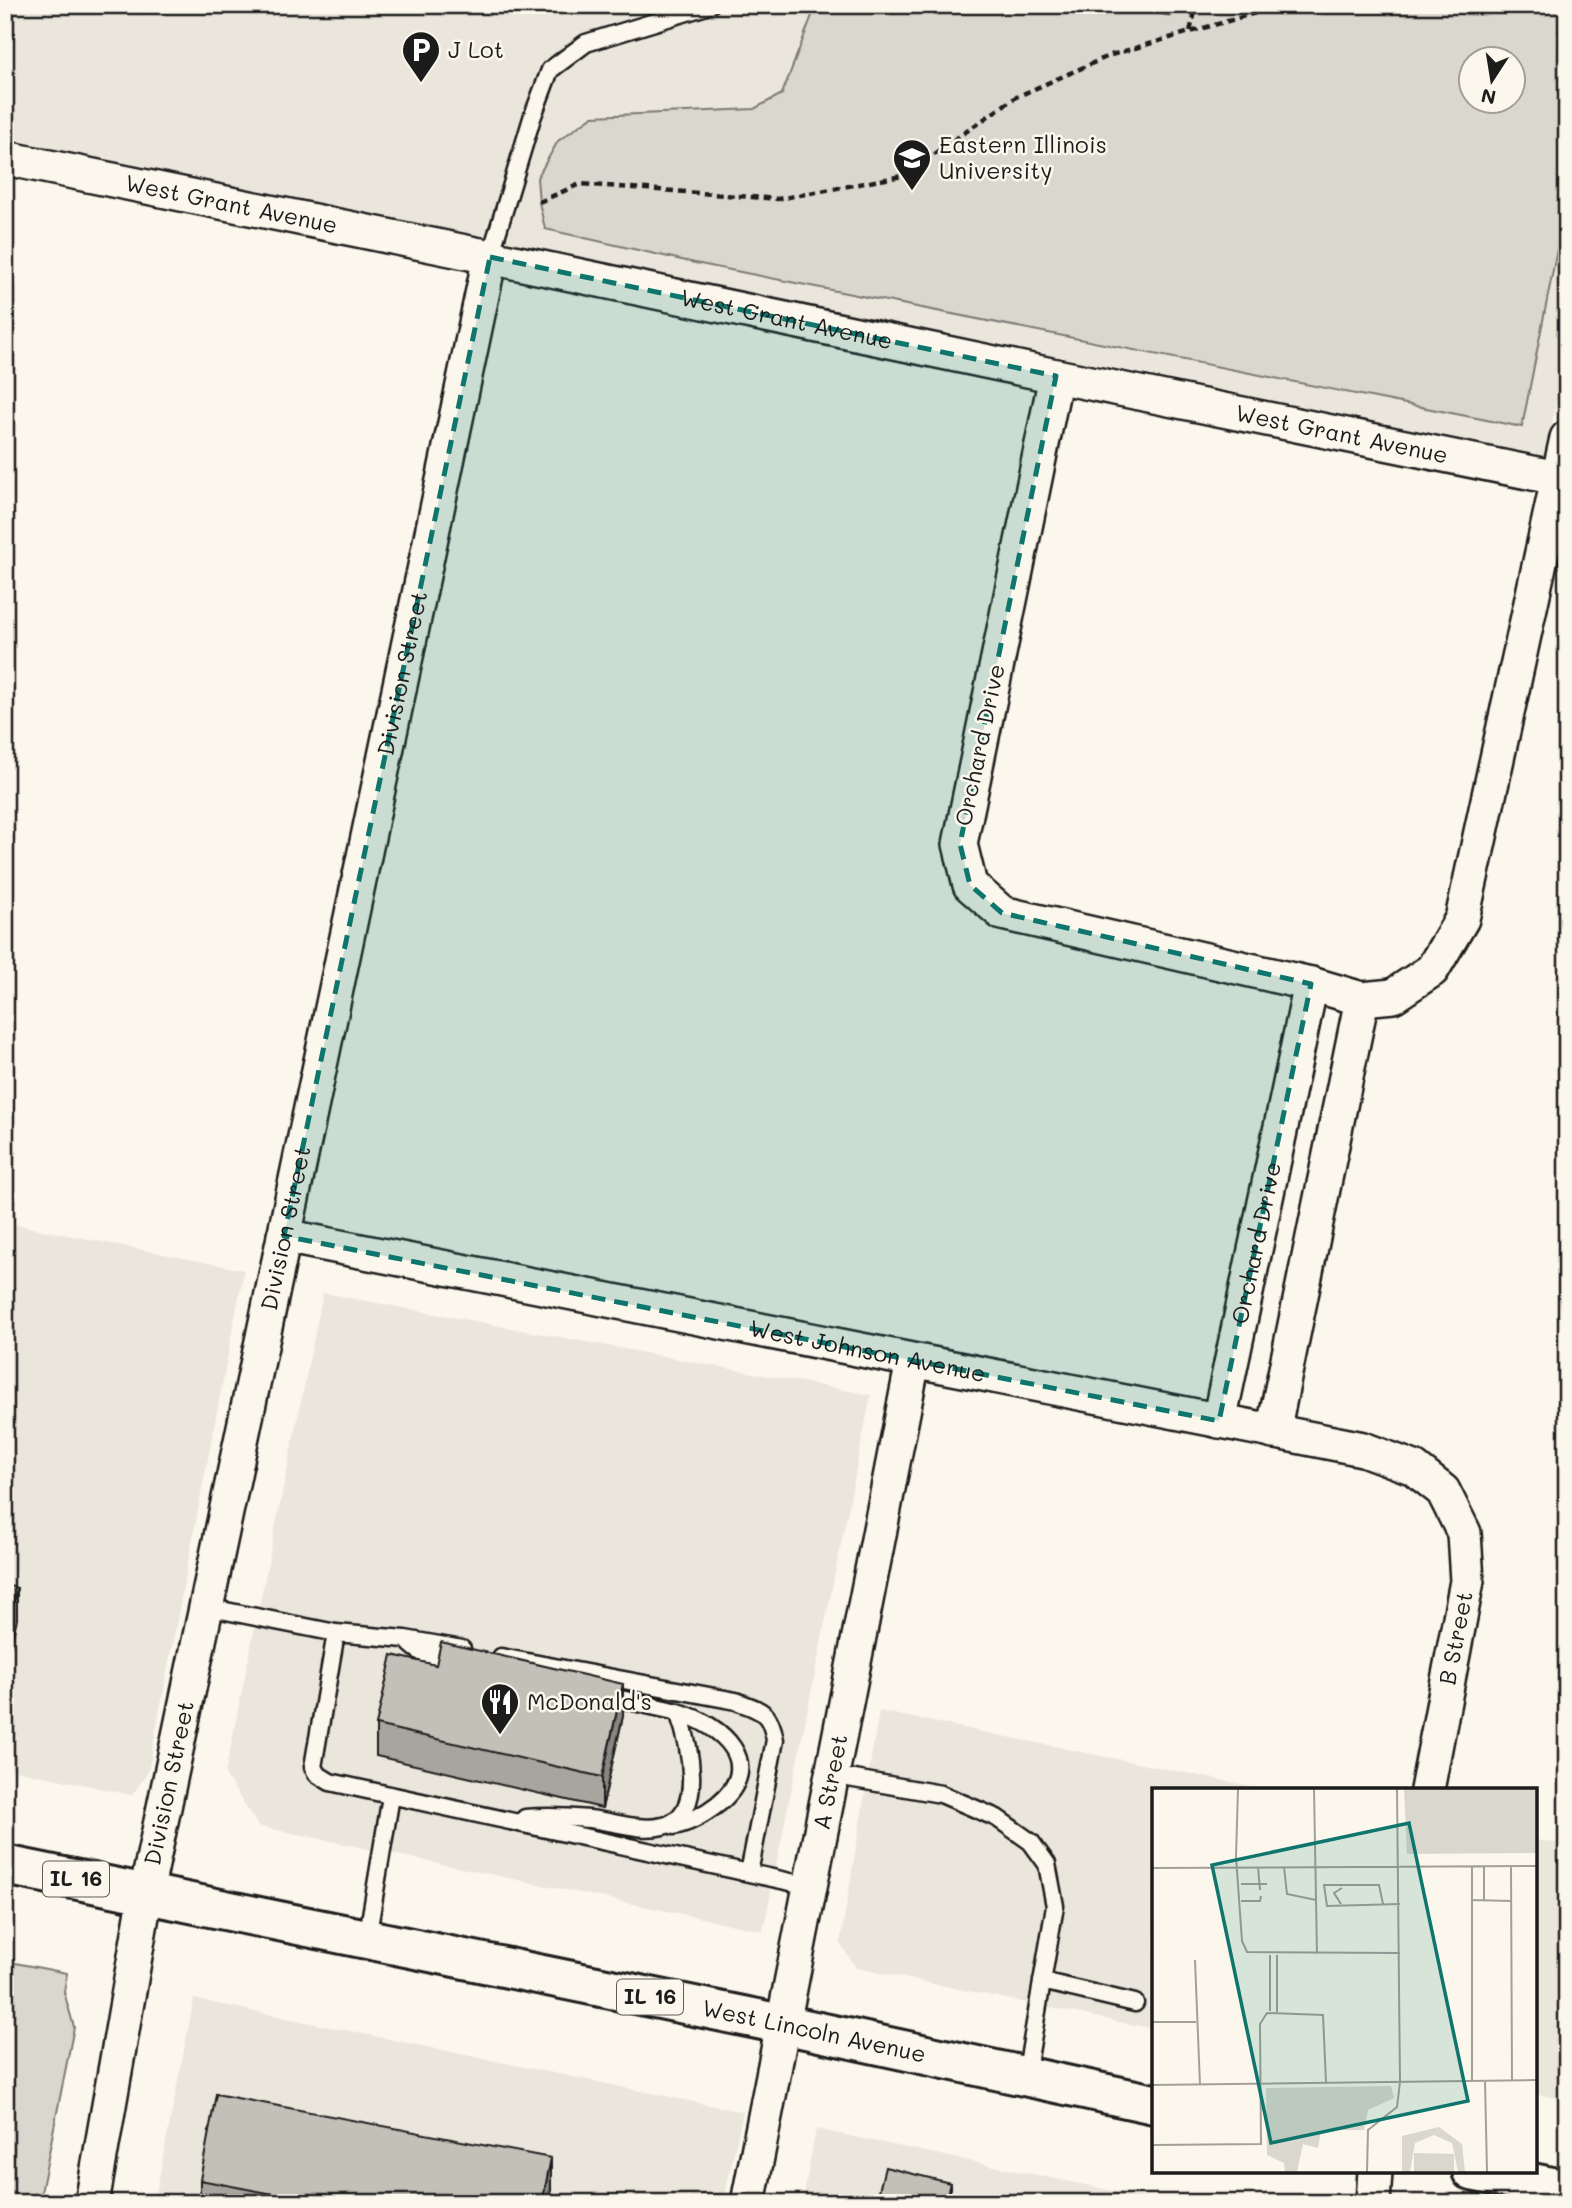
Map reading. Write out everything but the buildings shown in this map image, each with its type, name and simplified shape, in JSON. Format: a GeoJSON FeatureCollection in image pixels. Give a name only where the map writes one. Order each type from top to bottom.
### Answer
{"type":"FeatureCollection","features":[{"type":"Feature","properties":{"kind":"main road","name":"IL 16"},"geometry":{"type":"LineString","coordinates":[[5,1865],[146,1894]]}},
{"type":"Feature","properties":{"kind":"main road","name":"West Lincoln Avenue"},"geometry":{"type":"LineString","coordinates":[[146,1894],[782,2024],[1152,2104]]}},
{"type":"Feature","properties":{"kind":"main road"},"geometry":{"type":"LineString","coordinates":[[1482,2173],[1567,2190]]}},
{"type":"Feature","properties":{"kind":"street","name":"West Grant Avenue"},"geometry":{"type":"LineString","coordinates":[[5,158],[1563,479]]}},
{"type":"Feature","properties":{"kind":"street","name":"Division Street"},"geometry":{"type":"LineString","coordinates":[[92,2203],[146,1894],[489,257]]}},
{"type":"Feature","properties":{"kind":"street","name":"Orchard Drive"},"geometry":{"type":"LineString","coordinates":[[1056,376],[960,845],[970,885],[1002,912],[1311,984],[1362,999],[1393,996],[1432,970],[1462,919],[1563,479],[1567,438]]}},
{"type":"Feature","properties":{"kind":"street","name":"Orchard Drive"},"geometry":{"type":"LineString","coordinates":[[1219,1421],[1311,984]]}},
{"type":"Feature","properties":{"kind":"street"},"geometry":{"type":"LineString","coordinates":[[1273,1432],[1362,999]]}},
{"type":"Feature","properties":{"kind":"street","name":"West Johnson Avenue"},"geometry":{"type":"LineString","coordinates":[[284,1236],[1363,1449],[1414,1468],[1443,1491]]}},
{"type":"Feature","properties":{"kind":"street","name":"A Street"},"geometry":{"type":"LineString","coordinates":[[748,2203],[913,1361]]}},
{"type":"Feature","properties":{"kind":"street","name":"B Street"},"geometry":{"type":"LineString","coordinates":[[1427,1788],[1467,1581],[1464,1533],[1443,1491]]}},
{"type":"Feature","properties":{"kind":"street"},"geometry":{"type":"LineString","coordinates":[[1373,2203],[1375,2173]]}},
{"type":"Feature","properties":{"kind":"lane"},"geometry":{"type":"LineString","coordinates":[[489,257],[532,117],[550,70],[586,43],[710,5]]}},
{"type":"Feature","properties":{"kind":"lane"},"geometry":{"type":"LineString","coordinates":[[206,1607],[335,1633],[405,1639],[478,1652],[736,1701],[760,1710],[772,1723],[775,1740],[750,1873]]}},
{"type":"Feature","properties":{"kind":"lane"},"geometry":{"type":"LineString","coordinates":[[335,1633],[313,1767],[317,1774],[330,1782],[809,1886]]}},
{"type":"Feature","properties":{"kind":"lane"},"geometry":{"type":"LineString","coordinates":[[405,1639],[413,1648],[431,1658],[477,1670]]}},
{"type":"Feature","properties":{"kind":"lane"},"geometry":{"type":"LineString","coordinates":[[503,1674],[526,1678]]}},
{"type":"Feature","properties":{"kind":"lane"},"geometry":{"type":"LineString","coordinates":[[517,1823],[525,1817],[538,1817],[587,1819],[643,1827],[678,1825],[705,1814],[729,1794],[737,1783],[740,1768],[734,1747],[706,1723],[678,1712],[586,1691]]}},
{"type":"Feature","properties":{"kind":"lane"},"geometry":{"type":"LineString","coordinates":[[665,1826],[682,1815],[690,1800],[688,1744],[678,1712]]}},
{"type":"Feature","properties":{"kind":"lane"},"geometry":{"type":"LineString","coordinates":[[831,1775],[941,1794],[997,1818],[1031,1842],[1047,1864],[1055,1906],[1026,2076]]}},
{"type":"Feature","properties":{"kind":"lane"},"geometry":{"type":"LineString","coordinates":[[367,1939],[391,1796]]}},
{"type":"Feature","properties":{"kind":"lane"},"geometry":{"type":"LineString","coordinates":[[1042,1981],[1135,2003]]}},
{"type":"Feature","properties":{"kind":"path"},"geometry":{"type":"LineString","coordinates":[[1190,32],[1197,5]]}},
{"type":"Feature","properties":{"kind":"path"},"geometry":{"type":"LineString","coordinates":[[539,202],[580,184],[778,199],[902,176],[1016,97],[1111,55],[1283,5]]}},
{"type":"Feature","properties":{"kind":"highlighted area"},"geometry":{"type":"Polygon","coordinates":[[[490,257],[1056,376],[960,844],[970,885],[1002,913],[1311,984],[1219,1421],[284,1236],[490,257]]]}},
{"type":"Feature","properties":{"kind":"shaded area","name":"Eastern Illinois University"},"geometry":{"type":"Polygon","coordinates":[[[5,5],[1567,5],[1567,352],[1545,456],[5,141],[5,5]]]}},
{"type":"Feature","properties":{"kind":"shaded area","name":"Eastern Illinois University"},"geometry":{"type":"Polygon","coordinates":[[[816,5],[1122,5],[1170,16],[1172,5],[1567,5],[1567,199],[1522,427],[695,263],[545,229],[537,178],[558,141],[593,116],[754,109],[782,94],[816,5]]]}},
{"type":"Feature","properties":{"kind":"shaded area"},"geometry":{"type":"Polygon","coordinates":[[[7,1223],[244,1270],[148,1772],[132,1795],[5,1768],[7,1223]]]}},
{"type":"Feature","properties":{"kind":"shaded area"},"geometry":{"type":"Polygon","coordinates":[[[323,1293],[871,1395],[763,1931],[258,1826],[225,1774],[323,1293]]]}},
{"type":"Feature","properties":{"kind":"shaded area"},"geometry":{"type":"Polygon","coordinates":[[[879,1711],[1260,1788],[1152,1788],[1152,2029],[856,1968],[840,1943],[879,1711]]]}},
{"type":"Feature","properties":{"kind":"shaded area"},"geometry":{"type":"Polygon","coordinates":[[[1537,1840],[1567,1845],[1567,2100],[1537,2094],[1537,1840]]]}},
{"type":"Feature","properties":{"kind":"shaded area"},"geometry":{"type":"Polygon","coordinates":[[[5,1961],[67,1973],[64,1992],[74,2027],[39,2203],[5,2203],[5,1961]]]}},
{"type":"Feature","properties":{"kind":"shaded area"},"geometry":{"type":"Polygon","coordinates":[[[194,1999],[743,2112],[723,2203],[154,2203],[194,1999]]]}},
{"type":"Feature","properties":{"kind":"shaded area"},"geometry":{"type":"Polygon","coordinates":[[[816,2129],[1172,2203],[802,2203],[816,2129]]]}},
{"type":"Feature","properties":{"kind":"place","name":"J Lot"},"geometry":{"type":"Point","coordinates":[421,84]}},
{"type":"Feature","properties":{"kind":"place","name":"Eastern Illinois University"},"geometry":{"type":"Point","coordinates":[912,192]}},
{"type":"Feature","properties":{"kind":"place","name":"McDonald's"},"geometry":{"type":"Point","coordinates":[500,1736]}}]}
